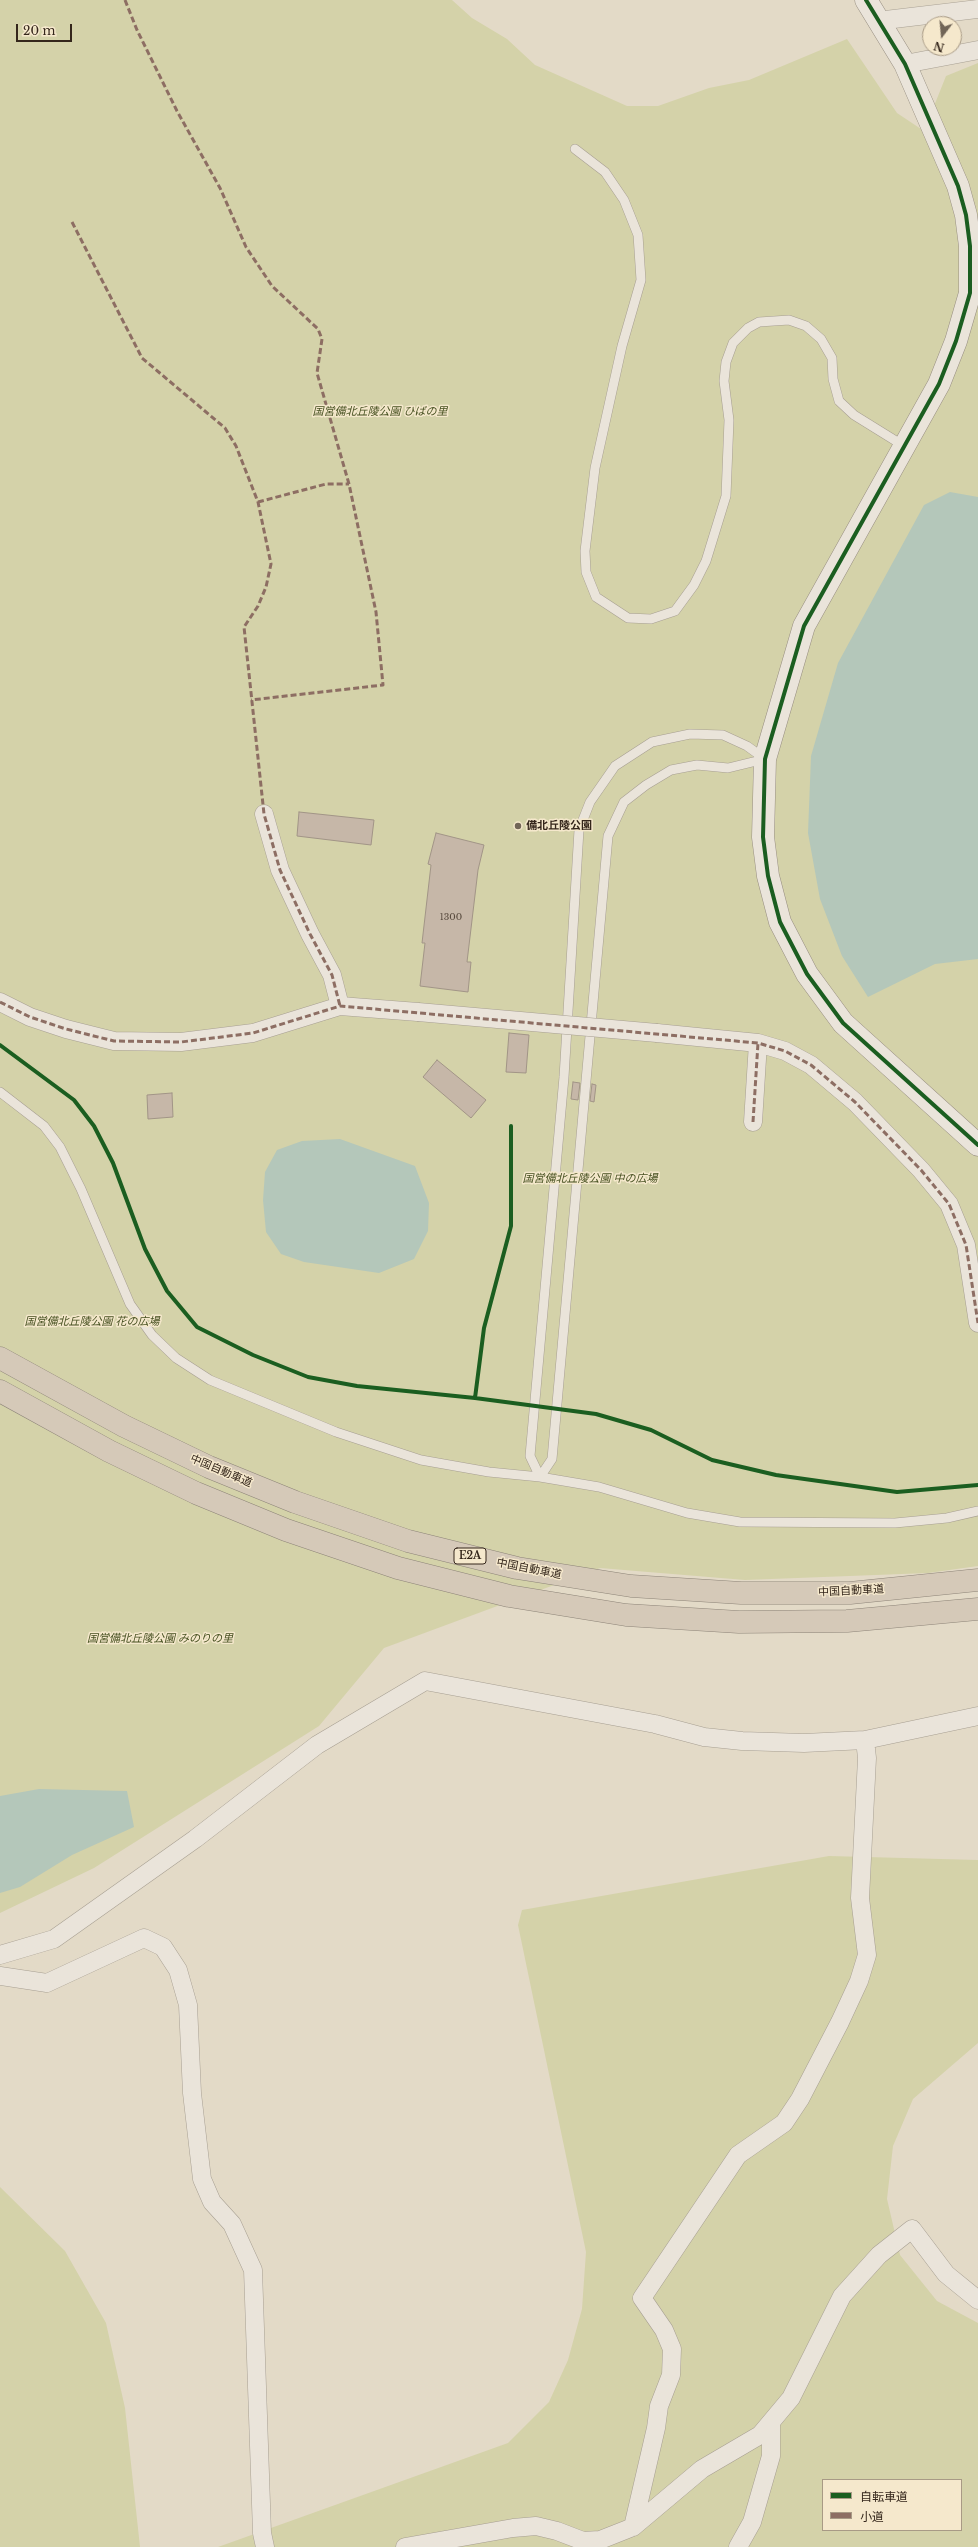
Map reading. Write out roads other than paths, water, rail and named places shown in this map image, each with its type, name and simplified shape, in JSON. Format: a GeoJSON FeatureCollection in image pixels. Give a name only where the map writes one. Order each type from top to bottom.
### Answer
{"type":"FeatureCollection","features":[{"type":"Feature","properties":{"kind":"highway","name":"中国自動車道"},"geometry":{"type":"LineString","coordinates":[[0,1358],[124,1426],[209,1467],[288,1499],[408,1541],[517,1568],[631,1586],[742,1593],[850,1593],[978,1580]]}},
{"type":"Feature","properties":{"kind":"highway"},"geometry":{"type":"LineString","coordinates":[[0,1391],[109,1451],[196,1493],[286,1530],[398,1568],[509,1596],[626,1615],[739,1622],[847,1621],[978,1609]]}},
{"type":"Feature","properties":{"kind":"street"},"geometry":{"type":"LineString","coordinates":[[866,0],[877,21],[905,64],[958,186],[966,215],[970,246],[970,293],[956,340],[939,384],[804,626],[765,759],[763,837],[768,876],[780,922],[807,974],[843,1023],[978,1146]]}},
{"type":"Feature","properties":{"kind":"street"},"geometry":{"type":"LineString","coordinates":[[877,21],[978,9]]}},
{"type":"Feature","properties":{"kind":"street"},"geometry":{"type":"LineString","coordinates":[[905,64],[978,50]]}},
{"type":"Feature","properties":{"kind":"street"},"geometry":{"type":"LineString","coordinates":[[264,814],[280,870],[310,934],[332,976],[340,1006]]}},
{"type":"Feature","properties":{"kind":"street"},"geometry":{"type":"LineString","coordinates":[[0,1002],[30,1017],[66,1029],[114,1041],[181,1042],[253,1033],[340,1006],[658,1033],[758,1043],[785,1050],[811,1065],[850,1098],[921,1170],[949,1204],[966,1245],[978,1324]]}},
{"type":"Feature","properties":{"kind":"street"},"geometry":{"type":"LineString","coordinates":[[753,1122],[758,1043]]}},
{"type":"Feature","properties":{"kind":"street"},"geometry":{"type":"LineString","coordinates":[[0,1955],[54,1939],[195,1839],[317,1745],[425,1681],[655,1724],[704,1736],[742,1741],[804,1743],[865,1740],[978,1716]]}},
{"type":"Feature","properties":{"kind":"street"},"geometry":{"type":"LineString","coordinates":[[633,2527],[656,2428],[659,2406],[671,2375],[672,2349],[664,2330],[642,2298],[738,2155],[784,2123],[800,2099],[840,2022],[859,1981],[867,1955],[860,1898],[867,1758],[865,1740]]}},
{"type":"Feature","properties":{"kind":"street"},"geometry":{"type":"LineString","coordinates":[[0,1976],[47,1983],[144,1938],[163,1947],[178,1970],[188,2005],[192,2093],[202,2179],[212,2202],[232,2224],[254,2270],[262,2533],[265,2547]]}},
{"type":"Feature","properties":{"kind":"street"},"geometry":{"type":"LineString","coordinates":[[404,2547],[476,2540],[513,2528],[536,2526],[557,2530],[583,2541],[600,2540],[633,2527],[702,2469],[760,2435],[791,2398],[842,2296],[879,2255],[912,2229],[946,2274],[978,2300]]}},
{"type":"Feature","properties":{"kind":"street"},"geometry":{"type":"LineString","coordinates":[[738,2547],[752,2522],[770,2456],[771,2422]]}},
{"type":"Feature","properties":{"kind":"lane"},"geometry":{"type":"LineString","coordinates":[[574,149],[605,172],[624,200],[638,235],[641,280],[622,346],[595,468],[585,551],[586,572],[596,597],[628,618],[652,618],[675,612],[694,585],[706,561],[726,496],[729,420],[724,381],[726,362],[733,343],[748,328],[759,322],[789,320],[806,326],[821,339],[832,358],[832,379],[839,401],[854,415],[905,447]]}},
{"type":"Feature","properties":{"kind":"lane"},"geometry":{"type":"LineString","coordinates":[[540,1477],[530,1456],[564,1076],[579,830],[590,802],[615,766],[652,742],[690,734],[723,735],[747,746],[765,759]]}},
{"type":"Feature","properties":{"kind":"lane"},"geometry":{"type":"LineString","coordinates":[[540,1477],[552,1459],[608,836],[624,802],[646,785],[671,770],[697,765],[728,768],[765,759]]}},
{"type":"Feature","properties":{"kind":"lane"},"geometry":{"type":"LineString","coordinates":[[0,1092],[44,1126],[60,1147],[81,1189],[130,1304],[152,1335],[176,1358],[210,1380],[336,1432],[421,1460],[489,1472],[540,1477],[599,1486],[687,1513],[740,1522],[895,1523],[947,1518],[978,1511]]}},
{"type":"Feature","properties":{"kind":"place","name":"備北丘陵公園"},"geometry":{"type":"Point","coordinates":[518,826]}},
{"type":"Feature","properties":{"kind":"park label","name":"国営備北丘陵公園 ひばの里"},"geometry":{"type":"Point","coordinates":[380,412]}},
{"type":"Feature","properties":{"kind":"park label","name":"国営備北丘陵公園 中の広場"},"geometry":{"type":"Point","coordinates":[590,1179]}},
{"type":"Feature","properties":{"kind":"park label","name":"国営備北丘陵公園 花の広場"},"geometry":{"type":"Point","coordinates":[92,1322]}},
{"type":"Feature","properties":{"kind":"park label","name":"国営備北丘陵公園 みのりの里"},"geometry":{"type":"Point","coordinates":[160,1639]}}]}
